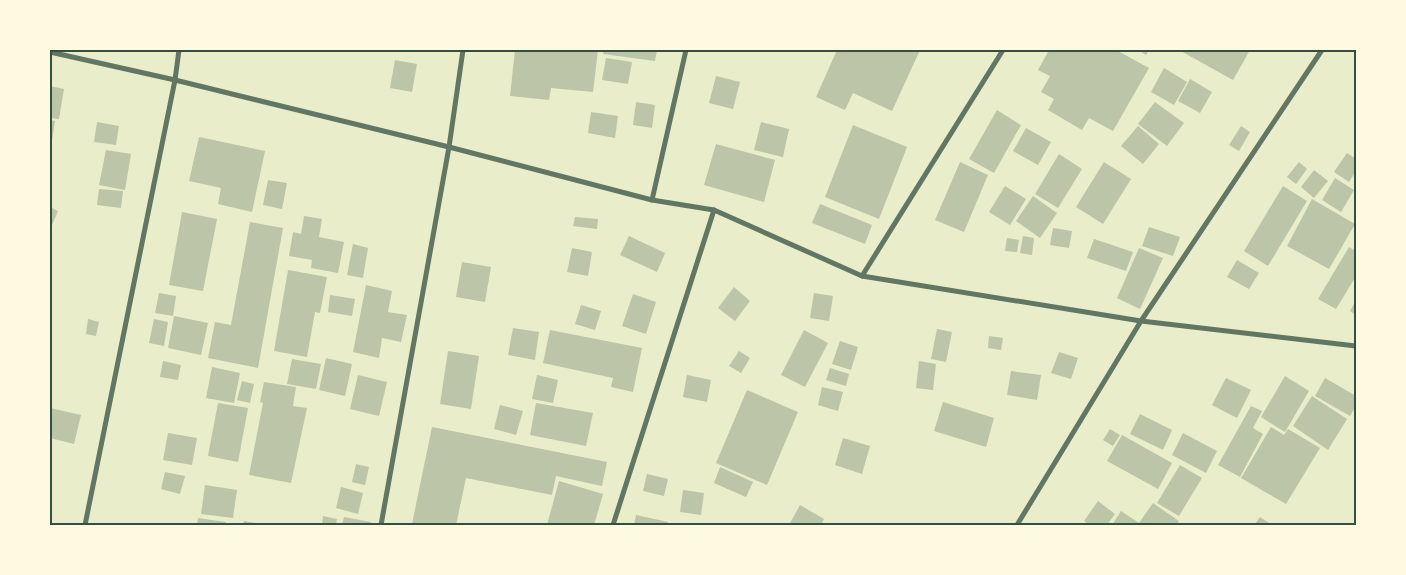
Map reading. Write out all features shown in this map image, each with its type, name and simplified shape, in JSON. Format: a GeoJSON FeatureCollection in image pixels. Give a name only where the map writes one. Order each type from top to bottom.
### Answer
{"type":"FeatureCollection","features":[{"type":"Feature","properties":{"kind":"street"},"geometry":{"type":"LineString","coordinates":[[84,525],[175,80],[179,50]]}},
{"type":"Feature","properties":{"kind":"street"},"geometry":{"type":"LineString","coordinates":[[381,525],[449,147],[463,50]]}},
{"type":"Feature","properties":{"kind":"street"},"geometry":{"type":"LineString","coordinates":[[652,200],[686,50]]}},
{"type":"Feature","properties":{"kind":"street"},"geometry":{"type":"LineString","coordinates":[[862,276],[1003,50]]}},
{"type":"Feature","properties":{"kind":"street"},"geometry":{"type":"LineString","coordinates":[[1017,525],[1141,321],[1322,50]]}},
{"type":"Feature","properties":{"kind":"street"},"geometry":{"type":"LineString","coordinates":[[50,52],[175,80],[449,147],[652,200],[714,210],[862,276],[1141,321],[1356,346]]}},
{"type":"Feature","properties":{"kind":"street"},"geometry":{"type":"LineString","coordinates":[[613,525],[714,210]]}},
{"type":"Feature","properties":{"kind":"building"},"geometry":{"type":"Polygon","coordinates":[[[515,50],[598,50],[593,92],[551,88],[549,100],[510,96],[515,50]]]}},
{"type":"Feature","properties":{"kind":"building"},"geometry":{"type":"Polygon","coordinates":[[[604,50],[657,50],[655,61],[603,54],[604,50]]]}},
{"type":"Feature","properties":{"kind":"building"},"geometry":{"type":"Polygon","coordinates":[[[837,50],[920,50],[892,111],[853,93],[845,110],[816,97],[837,50]]]}},
{"type":"Feature","properties":{"kind":"building"},"geometry":{"type":"Polygon","coordinates":[[[1049,50],[1116,50],[1149,68],[1113,131],[1089,118],[1082,130],[1048,110],[1054,99],[1041,92],[1050,76],[1038,70],[1049,50]]]}},
{"type":"Feature","properties":{"kind":"building"},"geometry":{"type":"Polygon","coordinates":[[[1138,50],[1149,50],[1146,55],[1138,50]]]}},
{"type":"Feature","properties":{"kind":"building"},"geometry":{"type":"Polygon","coordinates":[[[1179,50],[1250,50],[1233,80],[1179,50]]]}},
{"type":"Feature","properties":{"kind":"building"},"geometry":{"type":"Polygon","coordinates":[[[606,58],[632,62],[628,84],[602,80],[606,58]]]}},
{"type":"Feature","properties":{"kind":"building"},"geometry":{"type":"Polygon","coordinates":[[[395,60],[417,64],[412,92],[390,88],[395,60]]]}},
{"type":"Feature","properties":{"kind":"building"},"geometry":{"type":"Polygon","coordinates":[[[1164,68],[1187,82],[1174,105],[1151,92],[1164,68]]]}},
{"type":"Feature","properties":{"kind":"building"},"geometry":{"type":"Polygon","coordinates":[[[716,76],[740,82],[733,109],[709,103],[716,76]]]}},
{"type":"Feature","properties":{"kind":"building"},"geometry":{"type":"Polygon","coordinates":[[[1190,79],[1212,92],[1200,113],[1178,101],[1190,79]]]}},
{"type":"Feature","properties":{"kind":"building"},"geometry":{"type":"Polygon","coordinates":[[[50,86],[64,89],[59,119],[50,118],[50,86]]]}},
{"type":"Feature","properties":{"kind":"building"},"geometry":{"type":"Polygon","coordinates":[[[636,102],[655,105],[652,128],[633,125],[636,102]]]}},
{"type":"Feature","properties":{"kind":"building"},"geometry":{"type":"Polygon","coordinates":[[[1155,102],[1184,123],[1167,146],[1138,124],[1155,102]]]}},
{"type":"Feature","properties":{"kind":"building"},"geometry":{"type":"Polygon","coordinates":[[[997,110],[1021,125],[994,173],[969,159],[997,110]]]}},
{"type":"Feature","properties":{"kind":"building"},"geometry":{"type":"Polygon","coordinates":[[[591,112],[618,116],[615,138],[588,133],[591,112]]]}},
{"type":"Feature","properties":{"kind":"building"},"geometry":{"type":"Polygon","coordinates":[[[50,120],[55,121],[52,140],[50,139],[50,120]]]}},
{"type":"Feature","properties":{"kind":"building"},"geometry":{"type":"Polygon","coordinates":[[[97,122],[119,126],[116,145],[94,142],[97,122]]]}},
{"type":"Feature","properties":{"kind":"building"},"geometry":{"type":"Polygon","coordinates":[[[761,122],[789,129],[783,157],[754,150],[761,122]]]}},
{"type":"Feature","properties":{"kind":"building"},"geometry":{"type":"Polygon","coordinates":[[[853,125],[907,147],[879,219],[825,197],[853,125]]]}},
{"type":"Feature","properties":{"kind":"building"},"geometry":{"type":"Polygon","coordinates":[[[1138,126],[1159,144],[1143,164],[1121,146],[1138,126]]]}},
{"type":"Feature","properties":{"kind":"building"},"geometry":{"type":"Polygon","coordinates":[[[1241,126],[1250,132],[1239,151],[1229,145],[1241,126]]]}},
{"type":"Feature","properties":{"kind":"building"},"geometry":{"type":"Polygon","coordinates":[[[1026,128],[1051,142],[1038,165],[1013,151],[1026,128]]]}},
{"type":"Feature","properties":{"kind":"building"},"geometry":{"type":"Polygon","coordinates":[[[199,137],[265,151],[252,212],[218,204],[221,188],[189,181],[199,137]]]}},
{"type":"Feature","properties":{"kind":"building"},"geometry":{"type":"Polygon","coordinates":[[[716,144],[775,160],[764,202],[704,185],[716,144]]]}},
{"type":"Feature","properties":{"kind":"building"},"geometry":{"type":"Polygon","coordinates":[[[106,150],[131,154],[125,190],[99,185],[106,150]]]}},
{"type":"Feature","properties":{"kind":"building"},"geometry":{"type":"Polygon","coordinates":[[[1347,153],[1356,159],[1356,171],[1349,182],[1334,172],[1347,153]]]}},
{"type":"Feature","properties":{"kind":"building"},"geometry":{"type":"Polygon","coordinates":[[[1059,154],[1082,169],[1058,208],[1035,194],[1059,154]]]}},
{"type":"Feature","properties":{"kind":"building"},"geometry":{"type":"Polygon","coordinates":[[[960,162],[988,175],[964,232],[935,220],[960,162]]]}},
{"type":"Feature","properties":{"kind":"building"},"geometry":{"type":"Polygon","coordinates":[[[1104,162],[1131,179],[1103,224],[1076,207],[1104,162]]]}},
{"type":"Feature","properties":{"kind":"building"},"geometry":{"type":"Polygon","coordinates":[[[1299,162],[1307,169],[1296,184],[1287,177],[1299,162]]]}},
{"type":"Feature","properties":{"kind":"building"},"geometry":{"type":"Polygon","coordinates":[[[1314,170],[1328,181],[1314,198],[1301,187],[1314,170]]]}},
{"type":"Feature","properties":{"kind":"building"},"geometry":{"type":"Polygon","coordinates":[[[1335,178],[1354,190],[1341,212],[1322,200],[1335,178]]]}},
{"type":"Feature","properties":{"kind":"building"},"geometry":{"type":"Polygon","coordinates":[[[268,180],[287,183],[282,209],[263,205],[268,180]]]}},
{"type":"Feature","properties":{"kind":"building"},"geometry":{"type":"Polygon","coordinates":[[[1005,186],[1026,199],[1010,225],[989,212],[1005,186]]]}},
{"type":"Feature","properties":{"kind":"building"},"geometry":{"type":"Polygon","coordinates":[[[1283,186],[1307,201],[1268,266],[1244,251],[1283,186]]]}},
{"type":"Feature","properties":{"kind":"building"},"geometry":{"type":"Polygon","coordinates":[[[99,189],[123,191],[121,208],[97,205],[99,189]]]}},
{"type":"Feature","properties":{"kind":"building"},"geometry":{"type":"Polygon","coordinates":[[[1033,196],[1057,213],[1040,238],[1016,221],[1033,196]]]}},
{"type":"Feature","properties":{"kind":"building"},"geometry":{"type":"Polygon","coordinates":[[[1312,199],[1355,224],[1329,269],[1287,246],[1312,199]]]}},
{"type":"Feature","properties":{"kind":"building"},"geometry":{"type":"Polygon","coordinates":[[[820,204],[872,225],[865,244],[812,223],[820,204]]]}},
{"type":"Feature","properties":{"kind":"building"},"geometry":{"type":"Polygon","coordinates":[[[50,207],[58,211],[50,230],[50,207]]]}},
{"type":"Feature","properties":{"kind":"building"},"geometry":{"type":"Polygon","coordinates":[[[182,212],[217,219],[203,291],[169,285],[182,212]]]}},
{"type":"Feature","properties":{"kind":"building"},"geometry":{"type":"Polygon","coordinates":[[[304,216],[322,219],[319,237],[344,242],[338,273],[311,268],[312,260],[289,256],[293,232],[301,234],[304,216]]]}},
{"type":"Feature","properties":{"kind":"building"},"geometry":{"type":"Polygon","coordinates":[[[575,217],[598,219],[597,229],[573,226],[575,217]]]}},
{"type":"Feature","properties":{"kind":"building"},"geometry":{"type":"Polygon","coordinates":[[[250,222],[283,228],[258,368],[208,358],[215,322],[231,325],[250,222]]]}},
{"type":"Feature","properties":{"kind":"building"},"geometry":{"type":"Polygon","coordinates":[[[1149,227],[1180,237],[1173,256],[1142,246],[1149,227]]]}},
{"type":"Feature","properties":{"kind":"building"},"geometry":{"type":"Polygon","coordinates":[[[1053,228],[1072,231],[1069,248],[1050,245],[1053,228]]]}},
{"type":"Feature","properties":{"kind":"building"},"geometry":{"type":"Polygon","coordinates":[[[629,236],[665,253],[657,272],[620,255],[629,236]]]}},
{"type":"Feature","properties":{"kind":"building"},"geometry":{"type":"Polygon","coordinates":[[[1023,236],[1034,238],[1032,255],[1020,253],[1023,236]]]}},
{"type":"Feature","properties":{"kind":"building"},"geometry":{"type":"Polygon","coordinates":[[[1007,238],[1019,240],[1017,252],[1005,251],[1007,238]]]}},
{"type":"Feature","properties":{"kind":"building"},"geometry":{"type":"Polygon","coordinates":[[[1094,239],[1133,252],[1126,271],[1087,258],[1094,239]]]}},
{"type":"Feature","properties":{"kind":"building"},"geometry":{"type":"Polygon","coordinates":[[[353,244],[368,248],[363,278],[347,275],[353,244]]]}},
{"type":"Feature","properties":{"kind":"building"},"geometry":{"type":"Polygon","coordinates":[[[1349,247],[1356,251],[1356,276],[1336,309],[1318,299],[1349,247]]]}},
{"type":"Feature","properties":{"kind":"building"},"geometry":{"type":"Polygon","coordinates":[[[572,248],[592,252],[588,276],[567,272],[572,248]]]}},
{"type":"Feature","properties":{"kind":"building"},"geometry":{"type":"Polygon","coordinates":[[[1139,248],[1163,258],[1140,309],[1117,298],[1139,248]]]}},
{"type":"Feature","properties":{"kind":"building"},"geometry":{"type":"Polygon","coordinates":[[[1237,260],[1259,273],[1249,289],[1227,277],[1237,260]]]}},
{"type":"Feature","properties":{"kind":"building"},"geometry":{"type":"Polygon","coordinates":[[[462,262],[491,267],[485,302],[456,297],[462,262]]]}},
{"type":"Feature","properties":{"kind":"building"},"geometry":{"type":"Polygon","coordinates":[[[288,270],[327,277],[320,313],[315,312],[307,357],[274,351],[288,270]]]}},
{"type":"Feature","properties":{"kind":"building"},"geometry":{"type":"Polygon","coordinates":[[[366,285],[392,291],[388,312],[407,315],[401,342],[382,338],[379,358],[353,352],[366,285]]]}},
{"type":"Feature","properties":{"kind":"building"},"geometry":{"type":"Polygon","coordinates":[[[734,287],[750,301],[735,321],[718,308],[734,287]]]}},
{"type":"Feature","properties":{"kind":"building"},"geometry":{"type":"Polygon","coordinates":[[[159,293],[176,296],[173,316],[155,313],[159,293]]]}},
{"type":"Feature","properties":{"kind":"building"},"geometry":{"type":"Polygon","coordinates":[[[814,293],[833,296],[829,321],[810,318],[814,293]]]}},
{"type":"Feature","properties":{"kind":"building"},"geometry":{"type":"Polygon","coordinates":[[[633,294],[656,302],[646,334],[622,326],[633,294]]]}},
{"type":"Feature","properties":{"kind":"building"},"geometry":{"type":"Polygon","coordinates":[[[330,295],[355,299],[352,316],[328,312],[330,295]]]}},
{"type":"Feature","properties":{"kind":"building"},"geometry":{"type":"Polygon","coordinates":[[[1356,300],[1356,315],[1350,311],[1356,300]]]}},
{"type":"Feature","properties":{"kind":"building"},"geometry":{"type":"Polygon","coordinates":[[[581,305],[601,311],[595,330],[575,324],[581,305]]]}},
{"type":"Feature","properties":{"kind":"building"},"geometry":{"type":"Polygon","coordinates":[[[174,316],[208,323],[201,355],[168,348],[174,316]]]}},
{"type":"Feature","properties":{"kind":"building"},"geometry":{"type":"Polygon","coordinates":[[[88,319],[99,322],[96,336],[86,334],[88,319]]]}},
{"type":"Feature","properties":{"kind":"building"},"geometry":{"type":"Polygon","coordinates":[[[154,319],[168,322],[164,346],[149,343],[154,319]]]}},
{"type":"Feature","properties":{"kind":"building"},"geometry":{"type":"Polygon","coordinates":[[[513,328],[539,332],[535,360],[508,355],[513,328]]]}},
{"type":"Feature","properties":{"kind":"building"},"geometry":{"type":"Polygon","coordinates":[[[937,329],[952,332],[946,362],[931,359],[937,329]]]}},
{"type":"Feature","properties":{"kind":"building"},"geometry":{"type":"Polygon","coordinates":[[[550,330],[642,348],[633,392],[611,387],[613,378],[543,363],[550,330]]]}},
{"type":"Feature","properties":{"kind":"building"},"geometry":{"type":"Polygon","coordinates":[[[804,330],[828,343],[805,387],[781,375],[804,330]]]}},
{"type":"Feature","properties":{"kind":"building"},"geometry":{"type":"Polygon","coordinates":[[[989,336],[1003,338],[1001,350],[988,348],[989,336]]]}},
{"type":"Feature","properties":{"kind":"building"},"geometry":{"type":"Polygon","coordinates":[[[840,341],[858,347],[851,370],[832,364],[840,341]]]}},
{"type":"Feature","properties":{"kind":"building"},"geometry":{"type":"Polygon","coordinates":[[[448,351],[479,356],[471,409],[440,404],[448,351]]]}},
{"type":"Feature","properties":{"kind":"building"},"geometry":{"type":"Polygon","coordinates":[[[739,351],[750,358],[741,373],[729,366],[739,351]]]}},
{"type":"Feature","properties":{"kind":"building"},"geometry":{"type":"Polygon","coordinates":[[[1059,352],[1078,358],[1071,379],[1051,373],[1059,352]]]}},
{"type":"Feature","properties":{"kind":"building"},"geometry":{"type":"Polygon","coordinates":[[[326,358],[352,364],[345,396],[319,390],[326,358]]]}},
{"type":"Feature","properties":{"kind":"building"},"geometry":{"type":"Polygon","coordinates":[[[292,359],[321,364],[316,389],[287,384],[292,359]]]}},
{"type":"Feature","properties":{"kind":"building"},"geometry":{"type":"Polygon","coordinates":[[[163,361],[181,365],[178,380],[160,377],[163,361]]]}},
{"type":"Feature","properties":{"kind":"building"},"geometry":{"type":"Polygon","coordinates":[[[919,361],[936,364],[933,390],[916,388],[919,361]]]}},
{"type":"Feature","properties":{"kind":"building"},"geometry":{"type":"Polygon","coordinates":[[[212,367],[240,373],[234,403],[206,398],[212,367]]]}},
{"type":"Feature","properties":{"kind":"building"},"geometry":{"type":"Polygon","coordinates":[[[830,368],[849,374],[846,386],[826,380],[830,368]]]}},
{"type":"Feature","properties":{"kind":"building"},"geometry":{"type":"Polygon","coordinates":[[[1011,371],[1041,375],[1037,400],[1007,395],[1011,371]]]}},
{"type":"Feature","properties":{"kind":"building"},"geometry":{"type":"Polygon","coordinates":[[[358,375],[387,382],[379,416],[350,409],[358,375]]]}},
{"type":"Feature","properties":{"kind":"building"},"geometry":{"type":"Polygon","coordinates":[[[537,375],[558,380],[553,403],[532,399],[537,375]]]}},
{"type":"Feature","properties":{"kind":"building"},"geometry":{"type":"Polygon","coordinates":[[[687,375],[711,380],[707,402],[683,397],[687,375]]]}},
{"type":"Feature","properties":{"kind":"building"},"geometry":{"type":"Polygon","coordinates":[[[1285,376],[1309,391],[1285,432],[1261,417],[1285,376]]]}},
{"type":"Feature","properties":{"kind":"building"},"geometry":{"type":"Polygon","coordinates":[[[1226,378],[1251,390],[1237,418],[1212,405],[1226,378]]]}},
{"type":"Feature","properties":{"kind":"building"},"geometry":{"type":"Polygon","coordinates":[[[1325,378],[1356,396],[1356,406],[1350,416],[1315,396],[1325,378]]]}},
{"type":"Feature","properties":{"kind":"building"},"geometry":{"type":"Polygon","coordinates":[[[242,381],[254,384],[250,403],[237,400],[242,381]]]}},
{"type":"Feature","properties":{"kind":"building"},"geometry":{"type":"Polygon","coordinates":[[[264,382],[296,387],[293,406],[307,408],[291,483],[249,475],[263,403],[260,402],[264,382]]]}},
{"type":"Feature","properties":{"kind":"building"},"geometry":{"type":"Polygon","coordinates":[[[822,387],[843,392],[838,411],[818,405],[822,387]]]}},
{"type":"Feature","properties":{"kind":"building"},"geometry":{"type":"Polygon","coordinates":[[[747,390],[798,412],[767,485],[716,463],[747,390]]]}},
{"type":"Feature","properties":{"kind":"building"},"geometry":{"type":"Polygon","coordinates":[[[1312,396],[1347,419],[1328,450],[1293,426],[1312,396]]]}},
{"type":"Feature","properties":{"kind":"building"},"geometry":{"type":"Polygon","coordinates":[[[943,402],[994,418],[986,447],[934,431],[943,402]]]}},
{"type":"Feature","properties":{"kind":"building"},"geometry":{"type":"Polygon","coordinates":[[[218,403],[248,408],[238,462],[208,456],[218,403]]]}},
{"type":"Feature","properties":{"kind":"building"},"geometry":{"type":"Polygon","coordinates":[[[536,403],[593,413],[586,446],[530,435],[536,403]]]}},
{"type":"Feature","properties":{"kind":"building"},"geometry":{"type":"Polygon","coordinates":[[[500,405],[523,411],[516,435],[494,429],[500,405]]]}},
{"type":"Feature","properties":{"kind":"building"},"geometry":{"type":"Polygon","coordinates":[[[1251,406],[1262,411],[1253,428],[1263,434],[1240,477],[1218,465],[1251,406]]]}},
{"type":"Feature","properties":{"kind":"building"},"geometry":{"type":"Polygon","coordinates":[[[50,408],[81,415],[74,444],[50,438],[50,408]]]}},
{"type":"Feature","properties":{"kind":"building"},"geometry":{"type":"Polygon","coordinates":[[[1140,414],[1172,430],[1163,450],[1130,434],[1140,414]]]}},
{"type":"Feature","properties":{"kind":"building"},"geometry":{"type":"Polygon","coordinates":[[[432,427],[607,462],[602,486],[556,476],[552,495],[466,478],[456,525],[412,524],[432,427]]]}},
{"type":"Feature","properties":{"kind":"building"},"geometry":{"type":"Polygon","coordinates":[[[1271,427],[1284,435],[1288,429],[1320,448],[1286,504],[1241,478],[1271,427]]]}},
{"type":"Feature","properties":{"kind":"building"},"geometry":{"type":"Polygon","coordinates":[[[1110,429],[1120,435],[1113,446],[1103,440],[1110,429]]]}},
{"type":"Feature","properties":{"kind":"building"},"geometry":{"type":"Polygon","coordinates":[[[168,433],[197,438],[192,465],[163,460],[168,433]]]}},
{"type":"Feature","properties":{"kind":"building"},"geometry":{"type":"Polygon","coordinates":[[[1183,433],[1217,451],[1206,473],[1172,455],[1183,433]]]}},
{"type":"Feature","properties":{"kind":"building"},"geometry":{"type":"Polygon","coordinates":[[[1122,435],[1172,463],[1158,489],[1107,461],[1122,435]]]}},
{"type":"Feature","properties":{"kind":"building"},"geometry":{"type":"Polygon","coordinates":[[[843,438],[870,446],[862,474],[835,465],[843,438]]]}},
{"type":"Feature","properties":{"kind":"building"},"geometry":{"type":"Polygon","coordinates":[[[356,464],[369,467],[365,485],[352,482],[356,464]]]}},
{"type":"Feature","properties":{"kind":"building"},"geometry":{"type":"Polygon","coordinates":[[[1180,465],[1202,478],[1179,516],[1157,503],[1180,465]]]}},
{"type":"Feature","properties":{"kind":"building"},"geometry":{"type":"Polygon","coordinates":[[[720,467],[753,482],[746,497],[714,483],[720,467]]]}},
{"type":"Feature","properties":{"kind":"building"},"geometry":{"type":"Polygon","coordinates":[[[165,472],[185,476],[180,494],[161,489],[165,472]]]}},
{"type":"Feature","properties":{"kind":"building"},"geometry":{"type":"Polygon","coordinates":[[[647,474],[668,479],[664,496],[643,491],[647,474]]]}},
{"type":"Feature","properties":{"kind":"building"},"geometry":{"type":"Polygon","coordinates":[[[559,481],[603,494],[594,525],[547,525],[559,481]]]}},
{"type":"Feature","properties":{"kind":"building"},"geometry":{"type":"Polygon","coordinates":[[[205,485],[237,490],[233,518],[201,514],[205,485]]]}},
{"type":"Feature","properties":{"kind":"building"},"geometry":{"type":"Polygon","coordinates":[[[341,487],[363,493],[358,514],[336,508],[341,487]]]}},
{"type":"Feature","properties":{"kind":"building"},"geometry":{"type":"Polygon","coordinates":[[[683,490],[704,493],[701,515],[680,512],[683,490]]]}},
{"type":"Feature","properties":{"kind":"building"},"geometry":{"type":"Polygon","coordinates":[[[1098,501],[1115,514],[1107,525],[1090,525],[1084,521],[1098,501]]]}},
{"type":"Feature","properties":{"kind":"building"},"geometry":{"type":"Polygon","coordinates":[[[1153,503],[1179,521],[1176,525],[1112,525],[1121,511],[1139,523],[1153,503]]]}},
{"type":"Feature","properties":{"kind":"building"},"geometry":{"type":"Polygon","coordinates":[[[800,505],[824,519],[821,525],[789,525],[800,505]]]}},
{"type":"Feature","properties":{"kind":"building"},"geometry":{"type":"Polygon","coordinates":[[[636,515],[668,522],[667,525],[634,525],[636,515]]]}},
{"type":"Feature","properties":{"kind":"building"},"geometry":{"type":"Polygon","coordinates":[[[323,516],[337,519],[336,525],[322,525],[323,516]]]}},
{"type":"Feature","properties":{"kind":"building"},"geometry":{"type":"Polygon","coordinates":[[[344,517],[371,522],[370,525],[342,525],[344,517]]]}},
{"type":"Feature","properties":{"kind":"building"},"geometry":{"type":"Polygon","coordinates":[[[1260,517],[1272,525],[1254,525],[1260,517]]]}},
{"type":"Feature","properties":{"kind":"building"},"geometry":{"type":"Polygon","coordinates":[[[198,518],[226,522],[225,525],[197,525],[198,518]]]}},
{"type":"Feature","properties":{"kind":"building"},"geometry":{"type":"Polygon","coordinates":[[[244,521],[262,524],[262,525],[243,525],[244,521]]]}}]}
